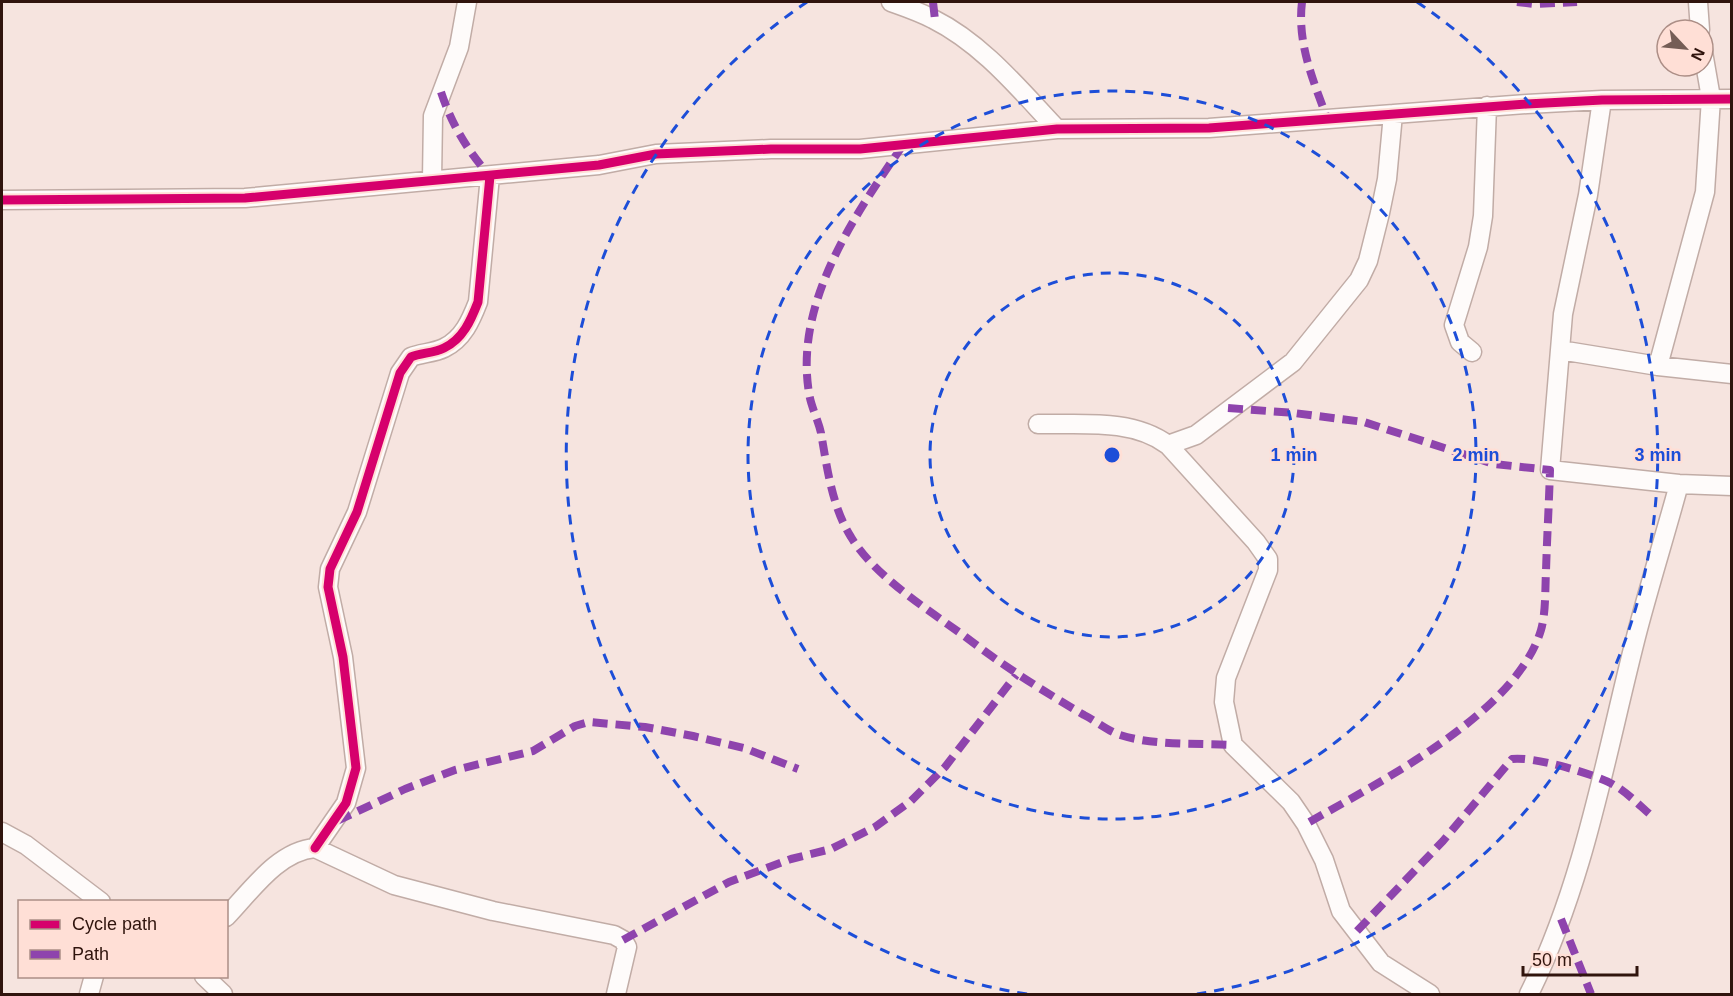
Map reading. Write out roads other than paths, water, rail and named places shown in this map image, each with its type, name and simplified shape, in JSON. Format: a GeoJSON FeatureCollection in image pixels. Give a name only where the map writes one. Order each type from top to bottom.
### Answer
{"type":"FeatureCollection","features":[{"type":"Feature","properties":{"kind":"street"},"geometry":{"type":"LineString","coordinates":[[432,180],[433,116],[459,47],[467,2]]}},
{"type":"Feature","properties":{"kind":"street"},"geometry":{"type":"LineString","coordinates":[[891,2],[935,20],[973,46],[998,66],[1057,129]]}},
{"type":"Feature","properties":{"kind":"street"},"geometry":{"type":"LineString","coordinates":[[1698,2],[1699,18]]}},
{"type":"Feature","properties":{"kind":"street"},"geometry":{"type":"LineString","coordinates":[[1659,366],[1705,192],[1710,151],[1711,98],[1708,78]]}},
{"type":"Feature","properties":{"kind":"street"},"geometry":{"type":"LineString","coordinates":[[2,200],[245,198],[599,165],[656,154],[771,149],[860,149],[1057,129],[1209,128],[1487,106],[1602,100],[1731,99]]}},
{"type":"Feature","properties":{"kind":"street"},"geometry":{"type":"LineString","coordinates":[[1602,100],[1588,195],[1565,303],[1550,470],[1679,484],[1731,484]]}},
{"type":"Feature","properties":{"kind":"street"},"geometry":{"type":"LineString","coordinates":[[1472,352],[1460,342],[1454,326],[1478,247],[1483,216],[1487,106]]}},
{"type":"Feature","properties":{"kind":"street"},"geometry":{"type":"LineString","coordinates":[[1168,445],[1182,442],[1196,435],[1228,408],[1280,374],[1312,341],[1359,280],[1368,261],[1387,179],[1393,114]]}},
{"type":"Feature","properties":{"kind":"street"},"geometry":{"type":"LineString","coordinates":[[315,848],[346,803],[356,768],[343,657],[328,587],[330,569],[357,512],[399,373],[411,357],[444,349],[460,337],[471,320],[478,302],[490,176]]}},
{"type":"Feature","properties":{"kind":"street"},"geometry":{"type":"LineString","coordinates":[[1560,350],[1659,366],[1731,374]]}},
{"type":"Feature","properties":{"kind":"street"},"geometry":{"type":"LineString","coordinates":[[1038,424],[1129,427],[1157,436],[1168,445],[1256,542],[1268,559],[1268,570],[1226,678],[1224,702],[1233,745],[1291,802],[1317,844],[1341,910],[1381,963],[1430,994]]}},
{"type":"Feature","properties":{"kind":"street"},"geometry":{"type":"LineString","coordinates":[[1529,994],[1561,919],[1582,859],[1638,628],[1679,484]]}},
{"type":"Feature","properties":{"kind":"street"},"geometry":{"type":"LineString","coordinates":[[2,832],[26,845],[97,900]]}},
{"type":"Feature","properties":{"kind":"street"},"geometry":{"type":"LineString","coordinates":[[228,915],[287,856],[304,849],[315,848],[394,885],[493,911],[614,935],[627,947],[616,994]]}},
{"type":"Feature","properties":{"kind":"street"},"geometry":{"type":"LineString","coordinates":[[89,994],[93,978]]}},
{"type":"Feature","properties":{"kind":"street"},"geometry":{"type":"LineString","coordinates":[[206,978],[223,994]]}}]}
